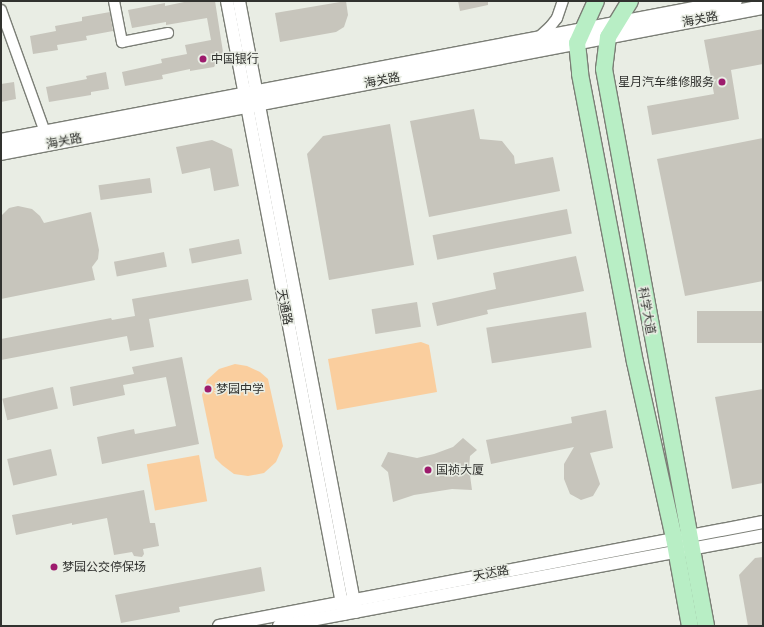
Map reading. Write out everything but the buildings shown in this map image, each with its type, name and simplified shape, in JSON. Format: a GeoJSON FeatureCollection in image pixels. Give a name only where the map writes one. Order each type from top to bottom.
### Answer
{"type":"FeatureCollection","features":[{"type":"Feature","properties":{"kind":"main road"},"geometry":{"type":"LineString","coordinates":[[580,36],[596,1]]}},
{"type":"Feature","properties":{"kind":"main road","name":"科学大道"},"geometry":{"type":"LineString","coordinates":[[630,1],[608,37],[604,69],[682,544],[690,626]]}},
{"type":"Feature","properties":{"kind":"main road","name":"海关路"},"geometry":{"type":"LineString","coordinates":[[1,141],[47,138],[252,99],[580,36],[617,23],[735,1]]}},
{"type":"Feature","properties":{"kind":"main road","name":"海关路"},"geometry":{"type":"LineString","coordinates":[[252,99],[537,38],[580,36],[608,37],[763,7]]}},
{"type":"Feature","properties":{"kind":"main road","name":"科学大道"},"geometry":{"type":"LineString","coordinates":[[580,36],[580,74],[635,362],[682,544],[706,626]]}},
{"type":"Feature","properties":{"kind":"main road","name":"海关路"},"geometry":{"type":"LineString","coordinates":[[1,153],[47,138]]}},
{"type":"Feature","properties":{"kind":"street"},"geometry":{"type":"LineString","coordinates":[[114,1],[122,42],[168,33]]}},
{"type":"Feature","properties":{"kind":"street","name":"天通路"},"geometry":{"type":"LineString","coordinates":[[227,1],[252,99]]}},
{"type":"Feature","properties":{"kind":"street","name":"天通路"},"geometry":{"type":"LineString","coordinates":[[239,1],[252,99],[350,613]]}},
{"type":"Feature","properties":{"kind":"street"},"geometry":{"type":"LineString","coordinates":[[537,38],[550,27],[557,18],[563,1]]}},
{"type":"Feature","properties":{"kind":"street"},"geometry":{"type":"LineString","coordinates":[[1,10],[47,138]]}},
{"type":"Feature","properties":{"kind":"street","name":"天达路"},"geometry":{"type":"LineString","coordinates":[[279,626],[350,613],[682,544],[763,522]]}},
{"type":"Feature","properties":{"kind":"street","name":"天达路"},"geometry":{"type":"LineString","coordinates":[[218,626],[347,601],[682,544],[763,535]]}},
{"type":"Feature","properties":{"kind":"shaded area"},"geometry":{"type":"Polygon","coordinates":[[[421,342],[429,345],[437,392],[337,410],[328,359],[421,342]]]}},
{"type":"Feature","properties":{"kind":"shaded area"},"geometry":{"type":"Polygon","coordinates":[[[235,364],[247,366],[260,372],[268,379],[283,446],[276,462],[264,473],[248,476],[234,474],[215,458],[202,395],[207,380],[219,369],[235,364]]]}},
{"type":"Feature","properties":{"kind":"shaded area"},"geometry":{"type":"Polygon","coordinates":[[[199,455],[207,501],[155,510],[147,464],[199,455]]]}},
{"type":"Feature","properties":{"kind":"place","name":"中国银行"},"geometry":{"type":"Point","coordinates":[203,59]}},
{"type":"Feature","properties":{"kind":"place","name":"星月汽车维修服务"},"geometry":{"type":"Point","coordinates":[722,82]}},
{"type":"Feature","properties":{"kind":"place","name":"梦园中学"},"geometry":{"type":"Point","coordinates":[208,389]}},
{"type":"Feature","properties":{"kind":"place","name":"国祯大厦"},"geometry":{"type":"Point","coordinates":[428,470]}},
{"type":"Feature","properties":{"kind":"place","name":"梦园公交停保场"},"geometry":{"type":"Point","coordinates":[54,567]}}]}
